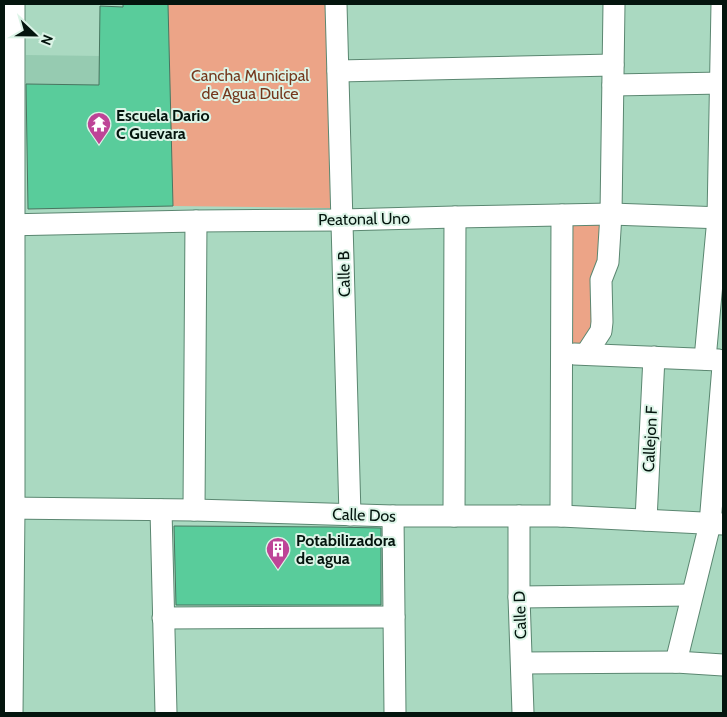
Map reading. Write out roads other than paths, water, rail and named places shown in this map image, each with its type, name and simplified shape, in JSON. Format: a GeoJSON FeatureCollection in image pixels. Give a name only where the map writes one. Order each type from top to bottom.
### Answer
{"type":"FeatureCollection","features":[{"type":"Feature","properties":{"kind":"street"},"geometry":{"type":"LineString","coordinates":[[12,713],[9,508],[9,225],[14,4]]}},
{"type":"Feature","properties":{"kind":"street","name":"Calle B"},"geometry":{"type":"LineString","coordinates":[[336,4],[350,514]]}},
{"type":"Feature","properties":{"kind":"street"},"geometry":{"type":"LineString","coordinates":[[586,354],[601,331],[601,280],[608,262],[611,214],[614,4]]}},
{"type":"Feature","properties":{"kind":"street"},"geometry":{"type":"LineString","coordinates":[[676,662],[692,595],[717,524],[717,362],[721,218],[722,4]]}},
{"type":"Feature","properties":{"kind":"street"},"geometry":{"type":"LineString","coordinates":[[338,71],[613,75],[722,83]]}},
{"type":"Feature","properties":{"kind":"street","name":"Peatonal Uno"},"geometry":{"type":"LineString","coordinates":[[9,225],[611,214],[721,218]]}},
{"type":"Feature","properties":{"kind":"street"},"geometry":{"type":"LineString","coordinates":[[454,516],[455,216]]}},
{"type":"Feature","properties":{"kind":"street"},"geometry":{"type":"LineString","coordinates":[[561,516],[562,216]]}},
{"type":"Feature","properties":{"kind":"street"},"geometry":{"type":"LineString","coordinates":[[194,510],[196,221]]}},
{"type":"Feature","properties":{"kind":"street"},"geometry":{"type":"LineString","coordinates":[[562,353],[717,362]]}},
{"type":"Feature","properties":{"kind":"street","name":"Callejon F"},"geometry":{"type":"LineString","coordinates":[[646,520],[654,357]]}},
{"type":"Feature","properties":{"kind":"street","name":"Calle Dos"},"geometry":{"type":"LineString","coordinates":[[9,508],[194,510],[392,516],[561,516],[717,524]]}},
{"type":"Feature","properties":{"kind":"street"},"geometry":{"type":"LineString","coordinates":[[161,510],[166,713]]}},
{"type":"Feature","properties":{"kind":"street"},"geometry":{"type":"LineString","coordinates":[[392,516],[395,713]]}},
{"type":"Feature","properties":{"kind":"street","name":"Calle D"},"geometry":{"type":"LineString","coordinates":[[519,516],[519,597],[523,713]]}},
{"type":"Feature","properties":{"kind":"street"},"geometry":{"type":"LineString","coordinates":[[519,597],[692,595]]}},
{"type":"Feature","properties":{"kind":"street"},"geometry":{"type":"LineString","coordinates":[[163,618],[394,617]]}},
{"type":"Feature","properties":{"kind":"street"},"geometry":{"type":"LineString","coordinates":[[522,663],[676,662],[723,666]]}},
{"type":"Feature","properties":{"kind":"place","name":"Escuela Dario C Guevara"},"geometry":{"type":"Point","coordinates":[99,145]}},
{"type":"Feature","properties":{"kind":"place","name":"Potabilizadora de agua"},"geometry":{"type":"Point","coordinates":[278,570]}},
{"type":"Feature","properties":{"kind":"park label","name":"Cancha Municipal de Agua Dulce"},"geometry":{"type":"Point","coordinates":[250,84]}}]}
